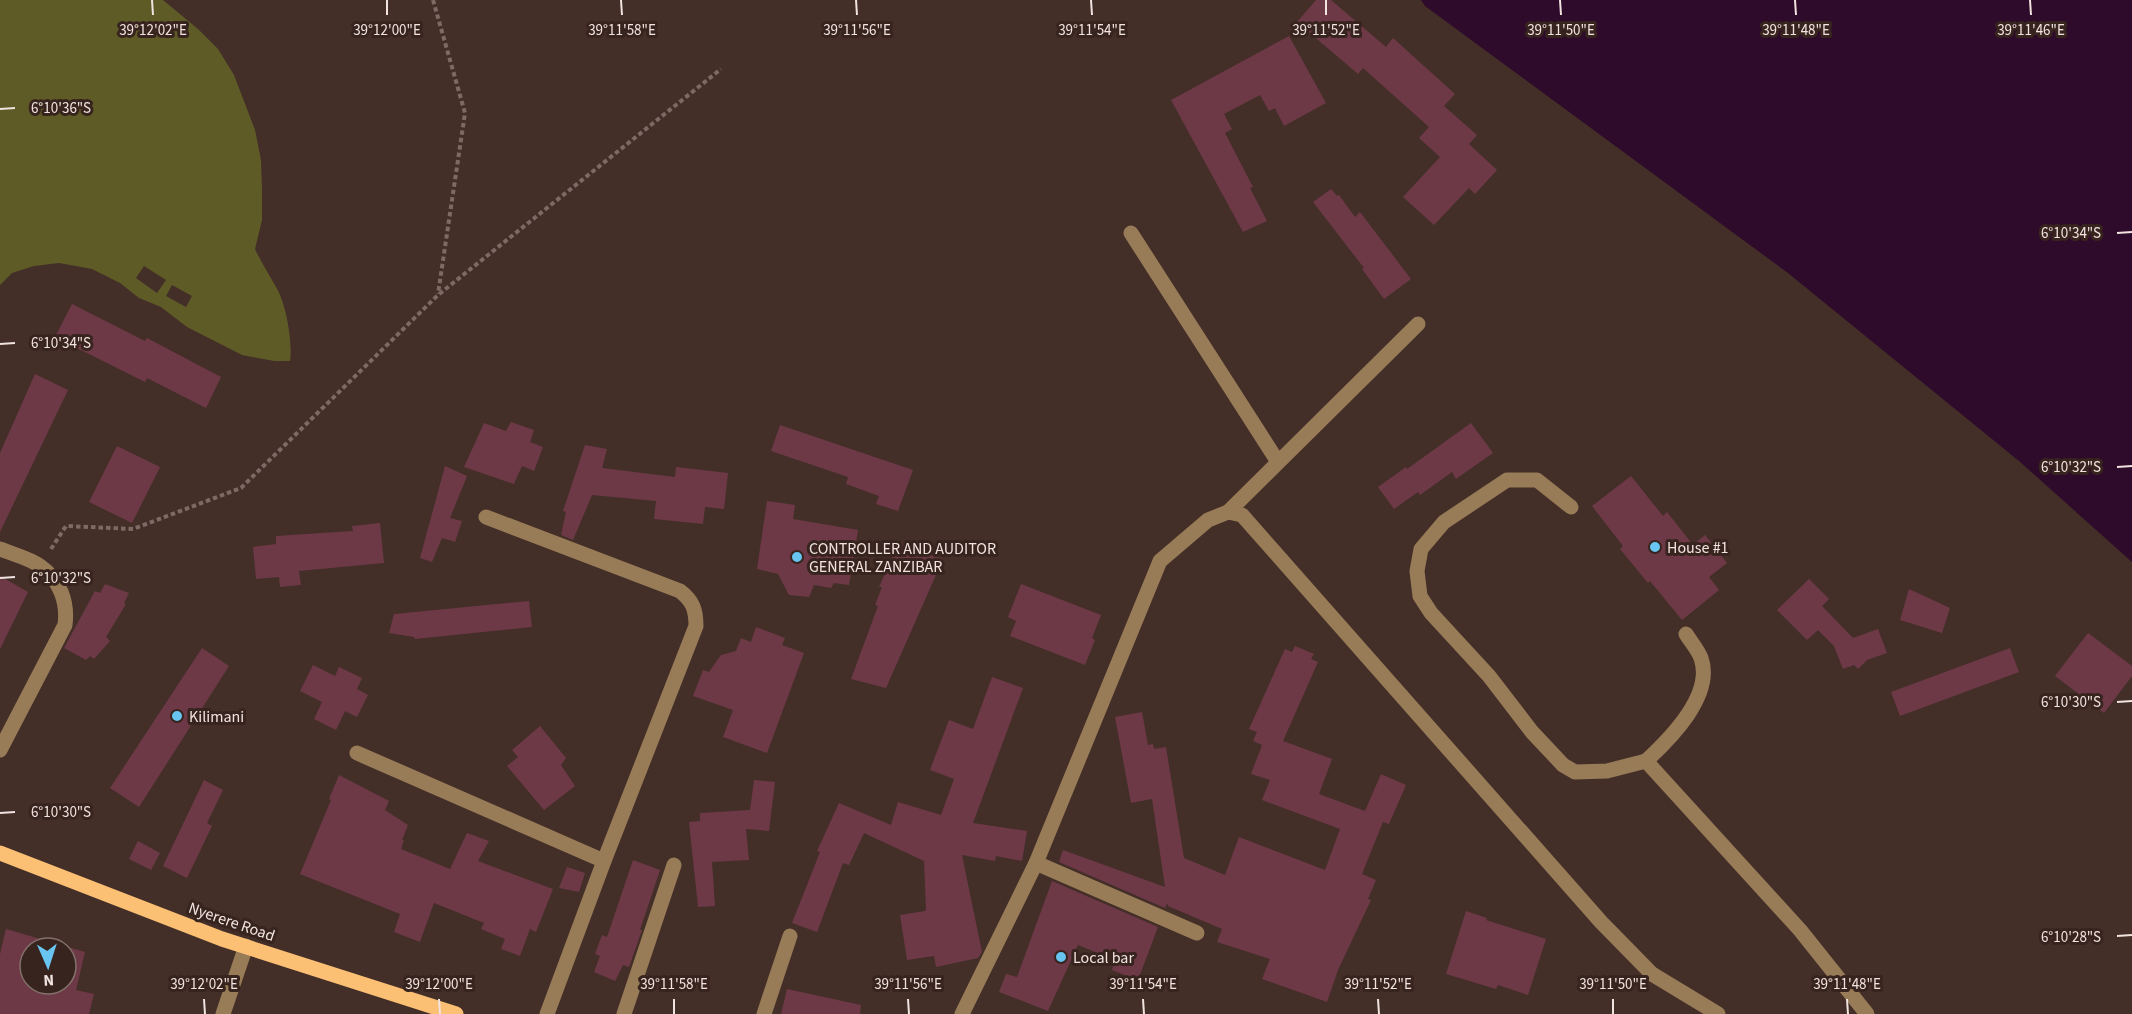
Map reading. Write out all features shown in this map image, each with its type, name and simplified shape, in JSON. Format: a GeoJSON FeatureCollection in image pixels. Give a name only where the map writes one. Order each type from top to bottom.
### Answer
{"type":"FeatureCollection","features":[{"type":"Feature","properties":{"kind":"main road","name":"Nyerere Road"},"geometry":{"type":"LineString","coordinates":[[0,853],[222,939],[456,1014]]}},
{"type":"Feature","properties":{"kind":"street"},"geometry":{"type":"LineString","coordinates":[[1131,233],[1278,462]]}},
{"type":"Feature","properties":{"kind":"street"},"geometry":{"type":"LineString","coordinates":[[962,1014],[1036,863],[1160,561],[1208,520],[1228,512],[1418,324]]}},
{"type":"Feature","properties":{"kind":"street"},"geometry":{"type":"LineString","coordinates":[[1570,507],[1537,480],[1507,480],[1444,522],[1421,549],[1417,571],[1420,596],[1431,613],[1489,676],[1532,732],[1563,765],[1575,772],[1607,771],[1646,761],[1668,741],[1698,698],[1704,684],[1701,658],[1686,634]]}},
{"type":"Feature","properties":{"kind":"street"},"geometry":{"type":"LineString","coordinates":[[1228,512],[1242,515],[1601,922],[1652,974],[1718,1014]]}},
{"type":"Feature","properties":{"kind":"street"},"geometry":{"type":"LineString","coordinates":[[486,517],[680,591],[689,598],[696,612],[696,626],[547,1014]]}},
{"type":"Feature","properties":{"kind":"street"},"geometry":{"type":"LineString","coordinates":[[0,549],[40,565],[55,581],[67,609],[65,625],[0,750]]}},
{"type":"Feature","properties":{"kind":"street"},"geometry":{"type":"LineString","coordinates":[[357,753],[604,861]]}},
{"type":"Feature","properties":{"kind":"street"},"geometry":{"type":"LineString","coordinates":[[1646,761],[1800,930],[1867,1014]]}},
{"type":"Feature","properties":{"kind":"street"},"geometry":{"type":"LineString","coordinates":[[1036,863],[1197,933]]}},
{"type":"Feature","properties":{"kind":"street"},"geometry":{"type":"LineString","coordinates":[[624,1014],[674,865]]}},
{"type":"Feature","properties":{"kind":"street"},"geometry":{"type":"LineString","coordinates":[[764,1014],[790,936]]}},
{"type":"Feature","properties":{"kind":"street"},"geometry":{"type":"LineString","coordinates":[[223,1014],[246,946]]}},
{"type":"Feature","properties":{"kind":"path"},"geometry":{"type":"LineString","coordinates":[[433,0],[465,113],[438,295]]}},
{"type":"Feature","properties":{"kind":"path"},"geometry":{"type":"LineString","coordinates":[[40,565],[66,526],[133,529],[241,488],[438,295],[721,69]]}},
{"type":"Feature","properties":{"kind":"shaded area"},"geometry":{"type":"Polygon","coordinates":[[[0,0],[163,0],[218,49],[234,75],[255,130],[261,160],[262,220],[255,249],[283,303],[290,334],[290,361],[274,361],[242,355],[187,327],[161,307],[139,298],[120,283],[92,269],[59,263],[34,266],[12,273],[0,285],[0,0]],[[144,266],[136,278],[157,293],[166,280],[144,266]],[[172,285],[166,296],[186,307],[192,296],[172,285]]]}},
{"type":"Feature","properties":{"kind":"shaded area"},"geometry":{"type":"Polygon","coordinates":[[[1421,0],[2132,0],[2132,562],[2019,461],[1788,273],[1425,6],[1421,0]]]}},
{"type":"Feature","properties":{"kind":"building"},"geometry":{"type":"Polygon","coordinates":[[[1316,0],[1331,0],[1386,47],[1393,38],[1455,94],[1444,106],[1477,135],[1469,144],[1497,170],[1475,194],[1469,188],[1434,225],[1403,197],[1440,157],[1419,138],[1429,127],[1363,68],[1358,74],[1297,22],[1316,0]]]}},
{"type":"Feature","properties":{"kind":"building"},"geometry":{"type":"Polygon","coordinates":[[[1289,36],[1326,103],[1284,126],[1275,108],[1269,111],[1260,95],[1224,114],[1232,129],[1225,133],[1253,187],[1250,188],[1267,221],[1243,232],[1171,100],[1289,36]]]}},
{"type":"Feature","properties":{"kind":"building"},"geometry":{"type":"Polygon","coordinates":[[[1331,189],[1337,196],[1339,195],[1355,217],[1360,212],[1411,279],[1384,299],[1362,269],[1364,268],[1313,202],[1331,189]]]}},
{"type":"Feature","properties":{"kind":"building"},"geometry":{"type":"Polygon","coordinates":[[[72,304],[145,341],[147,338],[221,377],[206,408],[147,378],[145,382],[55,337],[72,304]]]}},
{"type":"Feature","properties":{"kind":"building"},"geometry":{"type":"Polygon","coordinates":[[[35,374],[68,390],[0,532],[0,453],[35,374]]]}},
{"type":"Feature","properties":{"kind":"building"},"geometry":{"type":"Polygon","coordinates":[[[511,422],[534,430],[530,442],[543,447],[534,471],[522,466],[514,484],[464,467],[484,423],[506,431],[511,422]]]}},
{"type":"Feature","properties":{"kind":"building"},"geometry":{"type":"Polygon","coordinates":[[[1471,423],[1493,453],[1456,479],[1452,472],[1420,495],[1418,492],[1394,509],[1378,487],[1471,423]]]}},
{"type":"Feature","properties":{"kind":"building"},"geometry":{"type":"Polygon","coordinates":[[[780,425],[913,470],[898,511],[876,504],[879,496],[846,484],[848,477],[771,451],[780,425]]]}},
{"type":"Feature","properties":{"kind":"building"},"geometry":{"type":"Polygon","coordinates":[[[585,445],[607,449],[602,468],[675,477],[676,467],[728,473],[724,509],[705,507],[703,524],[654,519],[656,501],[592,495],[573,540],[561,535],[566,512],[563,511],[585,445]]]}},
{"type":"Feature","properties":{"kind":"building"},"geometry":{"type":"Polygon","coordinates":[[[117,446],[160,467],[132,523],[89,502],[117,446]]]}},
{"type":"Feature","properties":{"kind":"building"},"geometry":{"type":"Polygon","coordinates":[[[445,466],[467,476],[450,518],[462,521],[455,542],[442,538],[432,562],[420,558],[445,466]]]}},
{"type":"Feature","properties":{"kind":"building","name":"House #1"},"geometry":{"type":"Polygon","coordinates":[[[1631,476],[1663,516],[1667,512],[1693,545],[1705,535],[1727,563],[1709,577],[1719,590],[1682,620],[1620,549],[1623,546],[1592,506],[1631,476]]]}},
{"type":"Feature","properties":{"kind":"building"},"geometry":{"type":"Polygon","coordinates":[[[767,501],[795,505],[793,519],[858,530],[849,585],[834,583],[831,588],[814,585],[809,597],[789,595],[778,574],[757,569],[767,501]]]}},
{"type":"Feature","properties":{"kind":"building"},"geometry":{"type":"Polygon","coordinates":[[[380,523],[384,563],[299,571],[301,585],[280,587],[279,577],[256,579],[253,547],[276,544],[276,536],[353,531],[352,526],[380,523]]]}},
{"type":"Feature","properties":{"kind":"building"},"geometry":{"type":"Polygon","coordinates":[[[899,542],[943,559],[886,688],[851,679],[878,606],[875,605],[882,587],[879,587],[899,542]]]}},
{"type":"Feature","properties":{"kind":"building"},"geometry":{"type":"Polygon","coordinates":[[[0,576],[28,592],[0,649],[0,576]]]}},
{"type":"Feature","properties":{"kind":"building"},"geometry":{"type":"Polygon","coordinates":[[[1809,579],[1829,599],[1822,606],[1853,638],[1878,629],[1887,653],[1867,660],[1858,669],[1854,665],[1843,669],[1834,646],[1818,630],[1807,640],[1777,610],[1809,579]]]}},
{"type":"Feature","properties":{"kind":"building"},"geometry":{"type":"Polygon","coordinates":[[[105,584],[129,593],[124,603],[126,604],[106,637],[110,641],[94,659],[90,656],[86,660],[64,648],[95,591],[100,593],[105,584]]]}},
{"type":"Feature","properties":{"kind":"building"},"geometry":{"type":"Polygon","coordinates":[[[1021,584],[1101,615],[1092,638],[1095,640],[1085,665],[1010,636],[1016,621],[1008,617],[1021,584]]]}},
{"type":"Feature","properties":{"kind":"building"},"geometry":{"type":"Polygon","coordinates":[[[1909,589],[1950,608],[1942,633],[1900,620],[1909,589]]]}},
{"type":"Feature","properties":{"kind":"building"},"geometry":{"type":"Polygon","coordinates":[[[529,601],[532,627],[415,639],[389,633],[394,614],[529,601]]]}},
{"type":"Feature","properties":{"kind":"building"},"geometry":{"type":"Polygon","coordinates":[[[756,627],[785,638],[782,645],[804,653],[767,753],[723,737],[733,710],[693,696],[703,670],[709,672],[721,655],[736,651],[741,638],[751,642],[756,627]]]}},
{"type":"Feature","properties":{"kind":"building"},"geometry":{"type":"Polygon","coordinates":[[[2088,633],[2132,666],[2132,676],[2104,713],[2055,676],[2088,633]]]}},
{"type":"Feature","properties":{"kind":"building"},"geometry":{"type":"Polygon","coordinates":[[[1295,646],[1314,654],[1311,659],[1318,662],[1283,741],[1332,759],[1319,794],[1365,811],[1381,774],[1406,785],[1389,824],[1383,822],[1362,874],[1376,880],[1368,899],[1371,900],[1338,970],[1327,1002],[1262,979],[1270,959],[1217,942],[1222,929],[1168,906],[1167,903],[1165,908],[1059,862],[1063,850],[1165,887],[1152,799],[1131,803],[1115,717],[1142,712],[1148,745],[1153,744],[1154,749],[1166,747],[1184,858],[1225,875],[1239,837],[1325,870],[1340,829],[1262,800],[1270,780],[1251,774],[1262,745],[1253,741],[1257,732],[1249,729],[1285,649],[1292,652],[1295,646]]]}},
{"type":"Feature","properties":{"kind":"building","name":"Kilimani"},"geometry":{"type":"Polygon","coordinates":[[[202,648],[229,666],[139,807],[110,788],[202,648]]]}},
{"type":"Feature","properties":{"kind":"building"},"geometry":{"type":"Polygon","coordinates":[[[2010,648],[2019,672],[1900,716],[1891,692],[2010,648]]]}},
{"type":"Feature","properties":{"kind":"building"},"geometry":{"type":"Polygon","coordinates":[[[313,665],[335,676],[339,667],[362,678],[357,689],[368,695],[357,717],[345,711],[336,730],[314,719],[322,702],[300,691],[313,665]]]}},
{"type":"Feature","properties":{"kind":"building"},"geometry":{"type":"Polygon","coordinates":[[[992,677],[1023,688],[973,823],[1027,831],[1022,861],[996,856],[995,861],[962,855],[982,952],[978,958],[936,967],[934,956],[907,960],[900,915],[926,909],[924,861],[864,833],[849,865],[843,863],[817,932],[792,923],[820,852],[817,851],[839,803],[891,825],[898,802],[941,815],[954,779],[930,770],[949,720],[973,729],[992,677]]]}},
{"type":"Feature","properties":{"kind":"building"},"geometry":{"type":"Polygon","coordinates":[[[540,726],[566,758],[561,765],[575,786],[544,810],[507,766],[518,757],[512,750],[540,726]]]}},
{"type":"Feature","properties":{"kind":"building"},"geometry":{"type":"Polygon","coordinates":[[[339,775],[389,801],[385,810],[408,825],[401,849],[450,869],[467,833],[489,841],[478,861],[553,889],[536,932],[530,929],[520,956],[501,949],[505,939],[481,929],[484,923],[434,903],[420,942],[394,932],[400,914],[300,874],[339,775]]]}},
{"type":"Feature","properties":{"kind":"building"},"geometry":{"type":"Polygon","coordinates":[[[204,780],[223,790],[207,823],[212,826],[187,878],[163,866],[204,780]]]}},
{"type":"Feature","properties":{"kind":"building"},"geometry":{"type":"Polygon","coordinates":[[[754,780],[775,782],[769,831],[746,829],[749,860],[712,862],[715,906],[698,907],[689,822],[700,821],[700,813],[750,810],[754,780]]]}},
{"type":"Feature","properties":{"kind":"building"},"geometry":{"type":"Polygon","coordinates":[[[138,841],[160,853],[151,870],[129,859],[138,841]]]}},
{"type":"Feature","properties":{"kind":"building"},"geometry":{"type":"Polygon","coordinates":[[[633,860],[660,870],[629,967],[623,965],[615,981],[594,972],[600,956],[595,954],[602,935],[607,937],[633,860]]]}},
{"type":"Feature","properties":{"kind":"building"},"geometry":{"type":"Polygon","coordinates":[[[567,867],[585,873],[579,892],[559,888],[567,867]]]}},
{"type":"Feature","properties":{"kind":"building"},"geometry":{"type":"Polygon","coordinates":[[[1052,881],[1158,927],[1138,980],[1112,970],[1115,960],[1078,945],[1048,1011],[999,992],[1006,974],[1017,977],[1052,881]]]}},
{"type":"Feature","properties":{"kind":"building"},"geometry":{"type":"Polygon","coordinates":[[[1466,911],[1487,918],[1486,920],[1546,939],[1528,995],[1498,985],[1496,989],[1446,974],[1466,911]]]}},
{"type":"Feature","properties":{"kind":"building"},"geometry":{"type":"Polygon","coordinates":[[[6,929],[30,936],[18,936],[18,996],[78,996],[78,990],[94,994],[89,1014],[0,1014],[0,954],[6,929]]]}},
{"type":"Feature","properties":{"kind":"building"},"geometry":{"type":"Polygon","coordinates":[[[78,950],[85,952],[78,982],[78,950]]]}},
{"type":"Feature","properties":{"kind":"building"},"geometry":{"type":"Polygon","coordinates":[[[787,989],[861,1005],[860,1014],[781,1014],[787,989]]]}},
{"type":"Feature","properties":{"kind":"place","name":"House #1"},"geometry":{"type":"Point","coordinates":[1655,547]}},
{"type":"Feature","properties":{"kind":"place","name":"CONTROLLER AND AUDITOR GENERAL ZANZIBAR"},"geometry":{"type":"Point","coordinates":[797,557]}},
{"type":"Feature","properties":{"kind":"place","name":"Kilimani"},"geometry":{"type":"Point","coordinates":[177,716]}},
{"type":"Feature","properties":{"kind":"place","name":"Local bar"},"geometry":{"type":"Point","coordinates":[1061,957]}}]}
